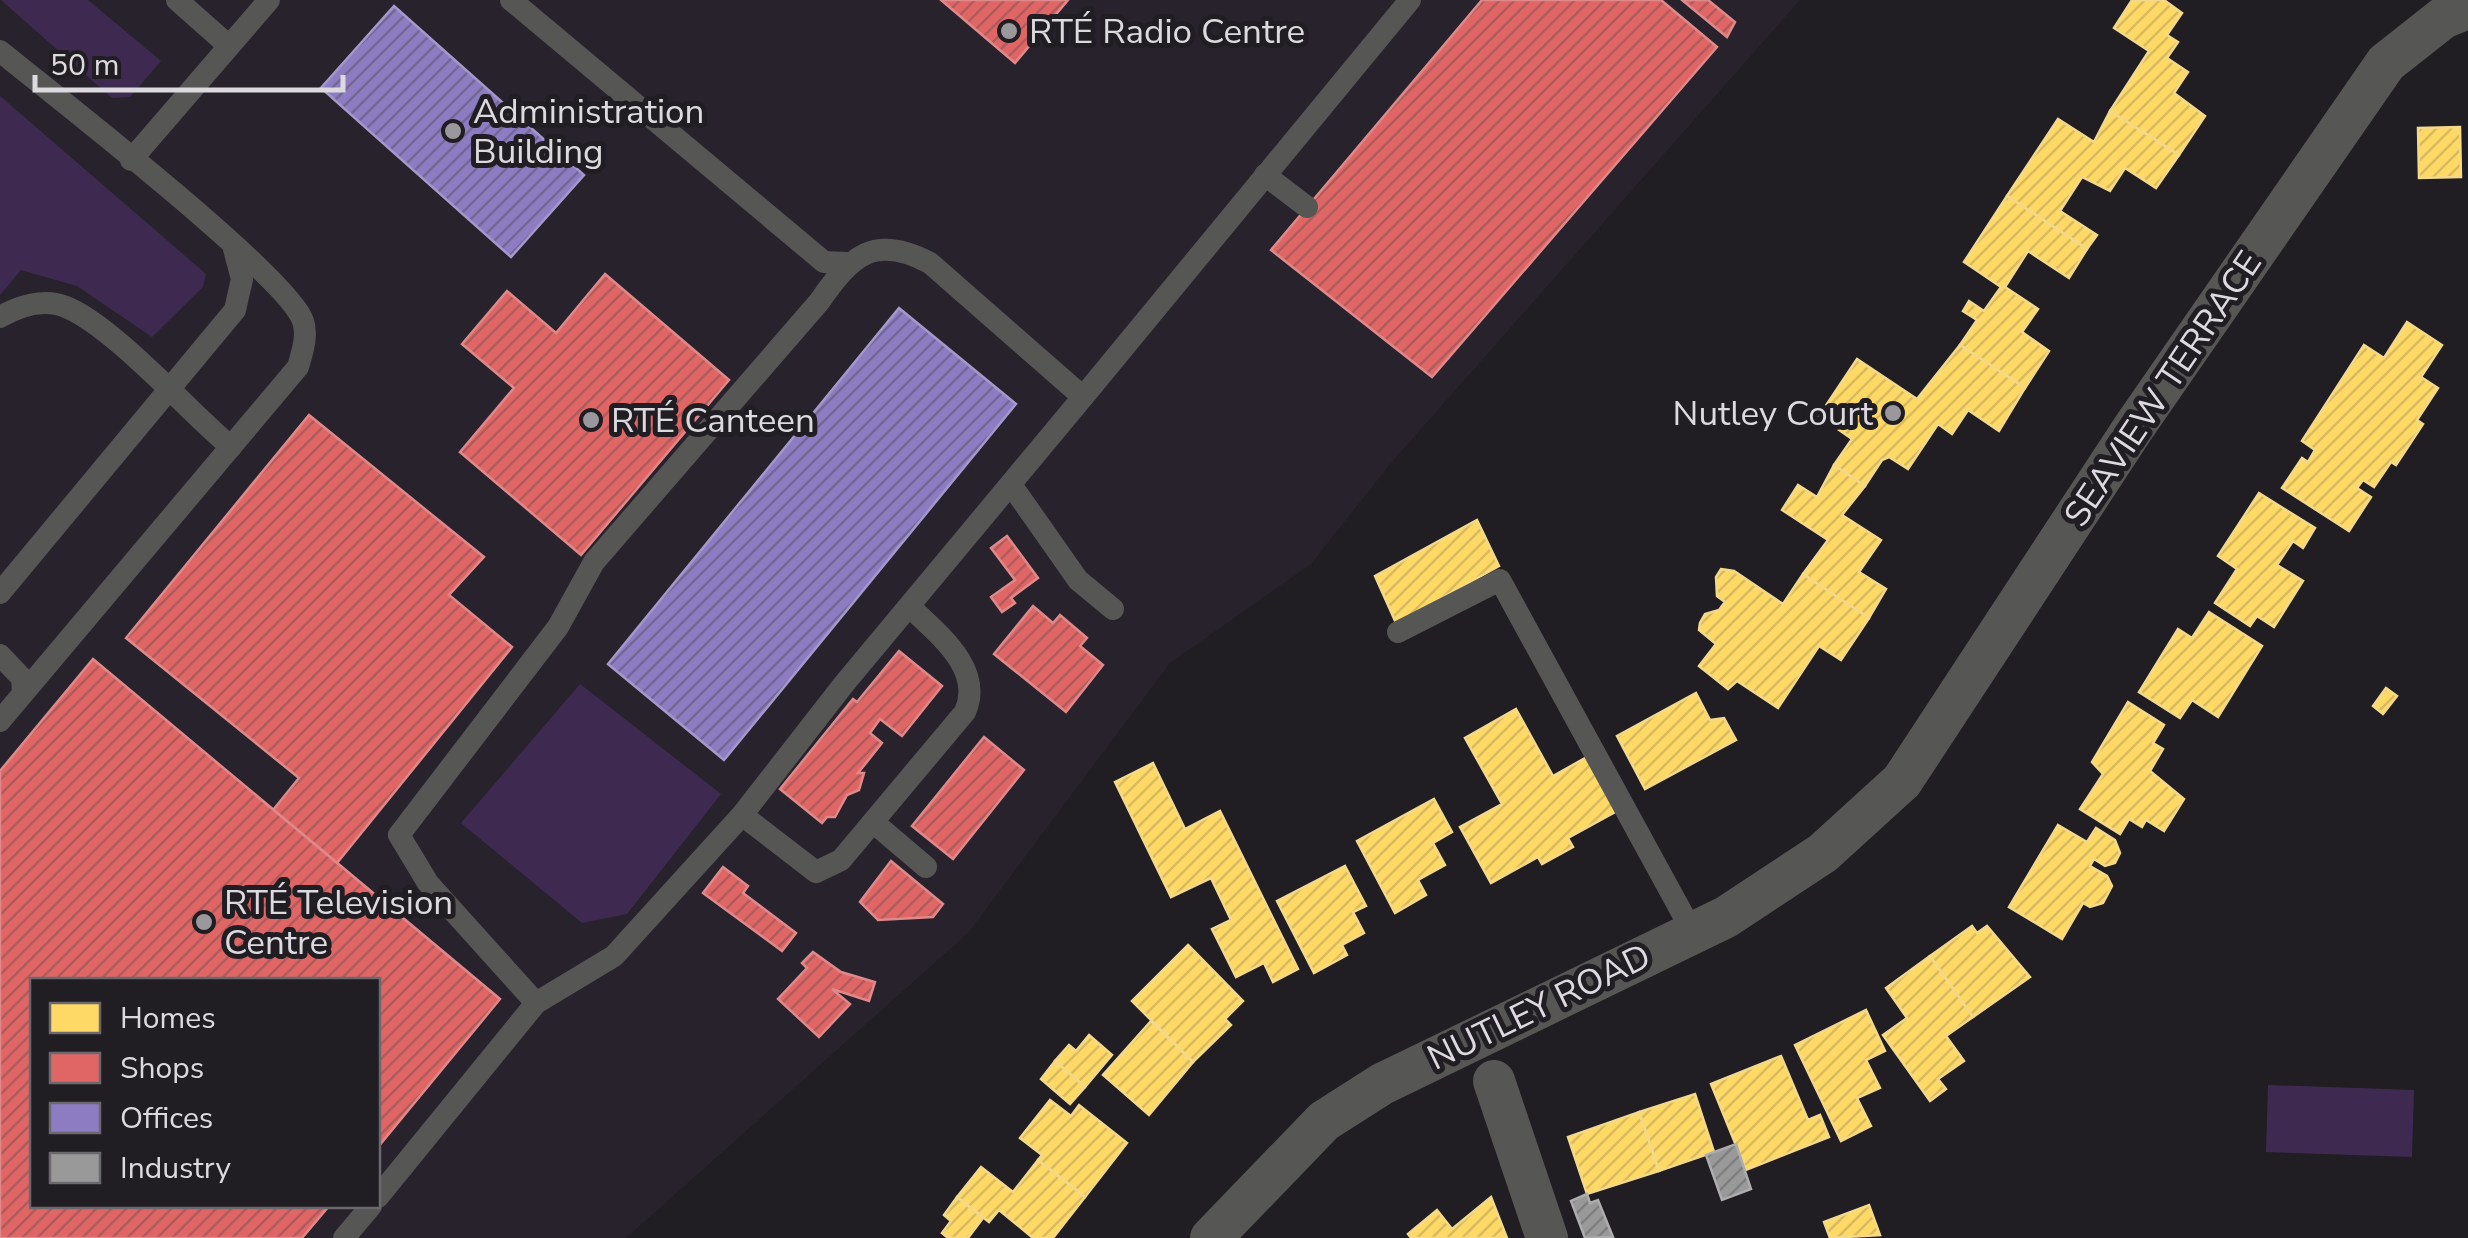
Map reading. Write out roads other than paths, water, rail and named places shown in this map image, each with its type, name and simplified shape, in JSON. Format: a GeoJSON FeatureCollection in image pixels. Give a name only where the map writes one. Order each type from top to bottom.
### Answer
{"type":"FeatureCollection","features":[{"type":"Feature","properties":{"kind":"street","name":"SEAVIEW TERRACE"},"geometry":{"type":"LineString","coordinates":[[1885,797],[1902,781],[2134,427],[2386,63],[2443,18],[2468,8]]}},
{"type":"Feature","properties":{"kind":"street","name":"NUTLEY ROAD"},"geometry":{"type":"LineString","coordinates":[[1211,1238],[1246,1196],[1342,1109],[1382,1084],[1726,917],[1823,853],[1885,797]]}},
{"type":"Feature","properties":{"kind":"street"},"geometry":{"type":"LineString","coordinates":[[1494,1080],[1547,1238]]}},
{"type":"Feature","properties":{"kind":"lane"},"geometry":{"type":"LineString","coordinates":[[177,0],[229,46]]}},
{"type":"Feature","properties":{"kind":"lane"},"geometry":{"type":"LineString","coordinates":[[131,160],[269,0]]}},
{"type":"Feature","properties":{"kind":"lane"},"geometry":{"type":"LineString","coordinates":[[511,0],[824,262],[846,263],[872,252],[903,249],[930,263],[1083,397]]}},
{"type":"Feature","properties":{"kind":"lane"},"geometry":{"type":"LineString","coordinates":[[380,1195],[536,1002],[614,956],[742,816],[1410,0]]}},
{"type":"Feature","properties":{"kind":"lane"},"geometry":{"type":"LineString","coordinates":[[0,51],[233,246],[290,301],[304,322],[304,345],[298,366],[0,721]]}},
{"type":"Feature","properties":{"kind":"lane"},"geometry":{"type":"LineString","coordinates":[[1266,175],[1307,208]]}},
{"type":"Feature","properties":{"kind":"lane"},"geometry":{"type":"LineString","coordinates":[[0,593],[171,392],[241,296],[242,279],[233,246]]}},
{"type":"Feature","properties":{"kind":"lane"},"geometry":{"type":"LineString","coordinates":[[536,1002],[428,883],[399,835],[558,627],[594,562],[820,302],[846,263]]}},
{"type":"Feature","properties":{"kind":"lane"},"geometry":{"type":"LineString","coordinates":[[0,317],[41,303],[66,307],[171,392],[230,447]]}},
{"type":"Feature","properties":{"kind":"lane"},"geometry":{"type":"LineString","coordinates":[[1012,486],[1078,580],[1113,609]]}},
{"type":"Feature","properties":{"kind":"lane"},"geometry":{"type":"LineString","coordinates":[[1398,632],[1500,580],[1692,931]]}},
{"type":"Feature","properties":{"kind":"lane"},"geometry":{"type":"LineString","coordinates":[[742,816],[816,872],[841,860],[965,712],[972,695],[969,677],[953,650],[910,607]]}},
{"type":"Feature","properties":{"kind":"lane"},"geometry":{"type":"LineString","coordinates":[[0,654],[22,678],[23,693]]}},
{"type":"Feature","properties":{"kind":"lane"},"geometry":{"type":"LineString","coordinates":[[872,822],[926,867]]}},
{"type":"Feature","properties":{"kind":"lane"},"geometry":{"type":"LineString","coordinates":[[344,1238],[369,1208]]}},
{"type":"Feature","properties":{"kind":"place","name":"RTÉ Radio Centre"},"geometry":{"type":"Point","coordinates":[1009,31]}},
{"type":"Feature","properties":{"kind":"place","name":"Administration Building"},"geometry":{"type":"Point","coordinates":[453,131]}},
{"type":"Feature","properties":{"kind":"place","name":"Nutley Court"},"geometry":{"type":"Point","coordinates":[1893,413]}},
{"type":"Feature","properties":{"kind":"place","name":"RTÉ Canteen"},"geometry":{"type":"Point","coordinates":[591,420]}},
{"type":"Feature","properties":{"kind":"place","name":"RTÉ Television Centre"},"geometry":{"type":"Point","coordinates":[204,922]}}]}
